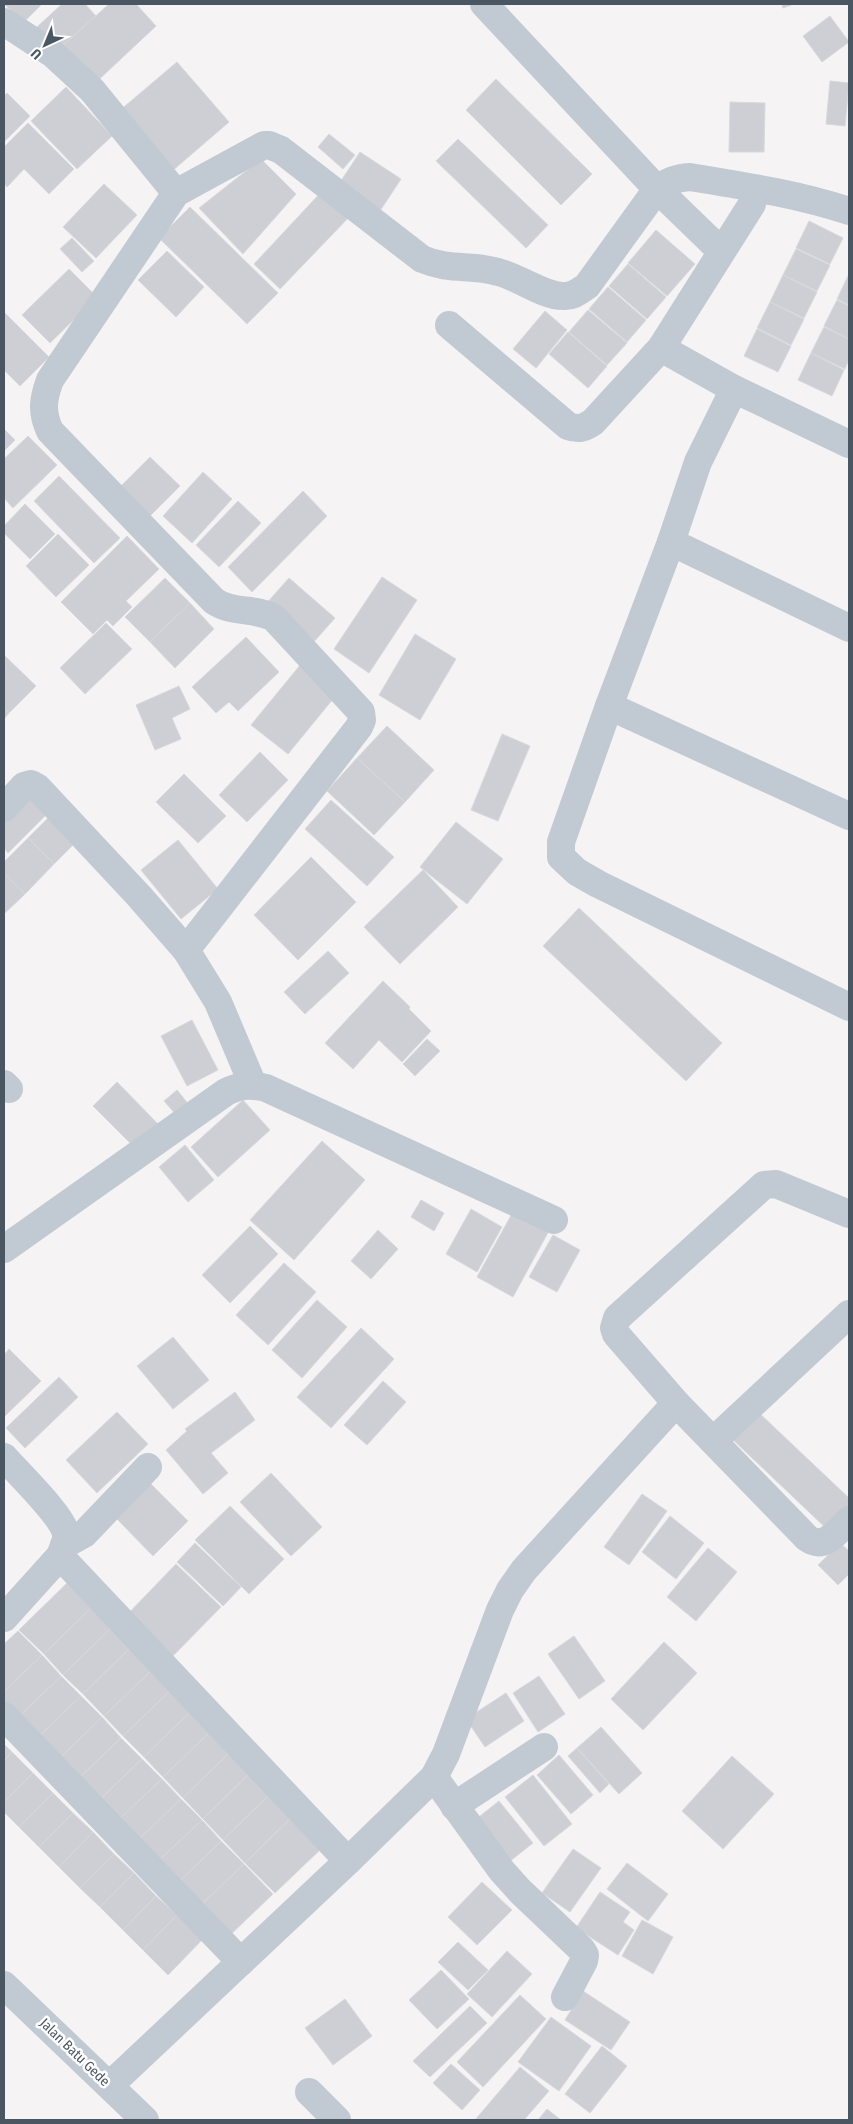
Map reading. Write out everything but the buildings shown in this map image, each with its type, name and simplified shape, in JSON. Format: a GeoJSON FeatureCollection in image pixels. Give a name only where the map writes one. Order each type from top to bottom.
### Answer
{"type":"FeatureCollection","features":[{"type":"Feature","properties":{"kind":"street"},"geometry":{"type":"LineString","coordinates":[[484,4],[657,189],[721,251]]}},
{"type":"Feature","properties":{"kind":"street"},"geometry":{"type":"LineString","coordinates":[[4,22],[52,54],[92,90],[176,193]]}},
{"type":"Feature","properties":{"kind":"street"},"geometry":{"type":"LineString","coordinates":[[186,950],[359,727],[362,720],[361,712],[274,618],[256,610],[230,609],[214,601],[50,431],[44,418],[43,405],[50,380],[176,193],[269,144],[281,150],[422,259],[435,265],[451,268],[479,268],[498,271],[521,279],[554,295],[565,296],[576,294],[593,279],[657,189],[678,178],[690,177],[801,197],[849,211]]}},
{"type":"Feature","properties":{"kind":"street"},"geometry":{"type":"LineString","coordinates":[[449,325],[568,426],[576,429],[585,427],[593,422],[661,348],[752,204]]}},
{"type":"Feature","properties":{"kind":"street"},"geometry":{"type":"LineString","coordinates":[[661,348],[734,390],[847,439]]}},
{"type":"Feature","properties":{"kind":"street"},"geometry":{"type":"LineString","coordinates":[[734,390],[698,462],[671,542],[609,706],[561,842],[561,856],[578,872],[598,884],[849,1007]]}},
{"type":"Feature","properties":{"kind":"street"},"geometry":{"type":"LineString","coordinates":[[671,542],[849,628]]}},
{"type":"Feature","properties":{"kind":"street"},"geometry":{"type":"LineString","coordinates":[[609,706],[849,816]]}},
{"type":"Feature","properties":{"kind":"street"},"geometry":{"type":"LineString","coordinates":[[4,808],[24,786],[31,784],[38,788],[139,896],[186,950],[218,1002],[253,1084]]}},
{"type":"Feature","properties":{"kind":"street"},"geometry":{"type":"LineString","coordinates":[[4,1249],[226,1092],[238,1086],[253,1084],[266,1088],[554,1220]]}},
{"type":"Feature","properties":{"kind":"street"},"geometry":{"type":"LineString","coordinates":[[849,1214],[776,1184],[764,1185],[617,1318],[614,1328],[616,1334],[676,1403],[812,1542],[828,1540],[849,1520]]}},
{"type":"Feature","properties":{"kind":"street"},"geometry":{"type":"LineString","coordinates":[[713,1441],[849,1314]]}},
{"type":"Feature","properties":{"kind":"street"},"geometry":{"type":"LineString","coordinates":[[110,2085],[348,1861],[434,1777],[446,1754],[500,1610],[510,1590],[524,1570],[676,1403]]}},
{"type":"Feature","properties":{"kind":"street"},"geometry":{"type":"LineString","coordinates":[[4,1457],[61,1523],[66,1534],[62,1551]]}},
{"type":"Feature","properties":{"kind":"street"},"geometry":{"type":"LineString","coordinates":[[4,1618],[62,1551],[84,1534],[148,1467]]}},
{"type":"Feature","properties":{"kind":"street"},"geometry":{"type":"LineString","coordinates":[[62,1551],[348,1861]]}},
{"type":"Feature","properties":{"kind":"street"},"geometry":{"type":"LineString","coordinates":[[4,1716],[241,1962]]}},
{"type":"Feature","properties":{"kind":"street"},"geometry":{"type":"LineString","coordinates":[[454,1806],[544,1748]]}},
{"type":"Feature","properties":{"kind":"street"},"geometry":{"type":"LineString","coordinates":[[434,1777],[520,1892],[582,1950],[585,1955],[584,1961],[564,1997]]}},
{"type":"Feature","properties":{"kind":"street","name":"Jalan Batu Gede"},"geometry":{"type":"LineString","coordinates":[[4,1984],[145,2120]]}},
{"type":"Feature","properties":{"kind":"street"},"geometry":{"type":"LineString","coordinates":[[309,2092],[336,2120]]}}]}
